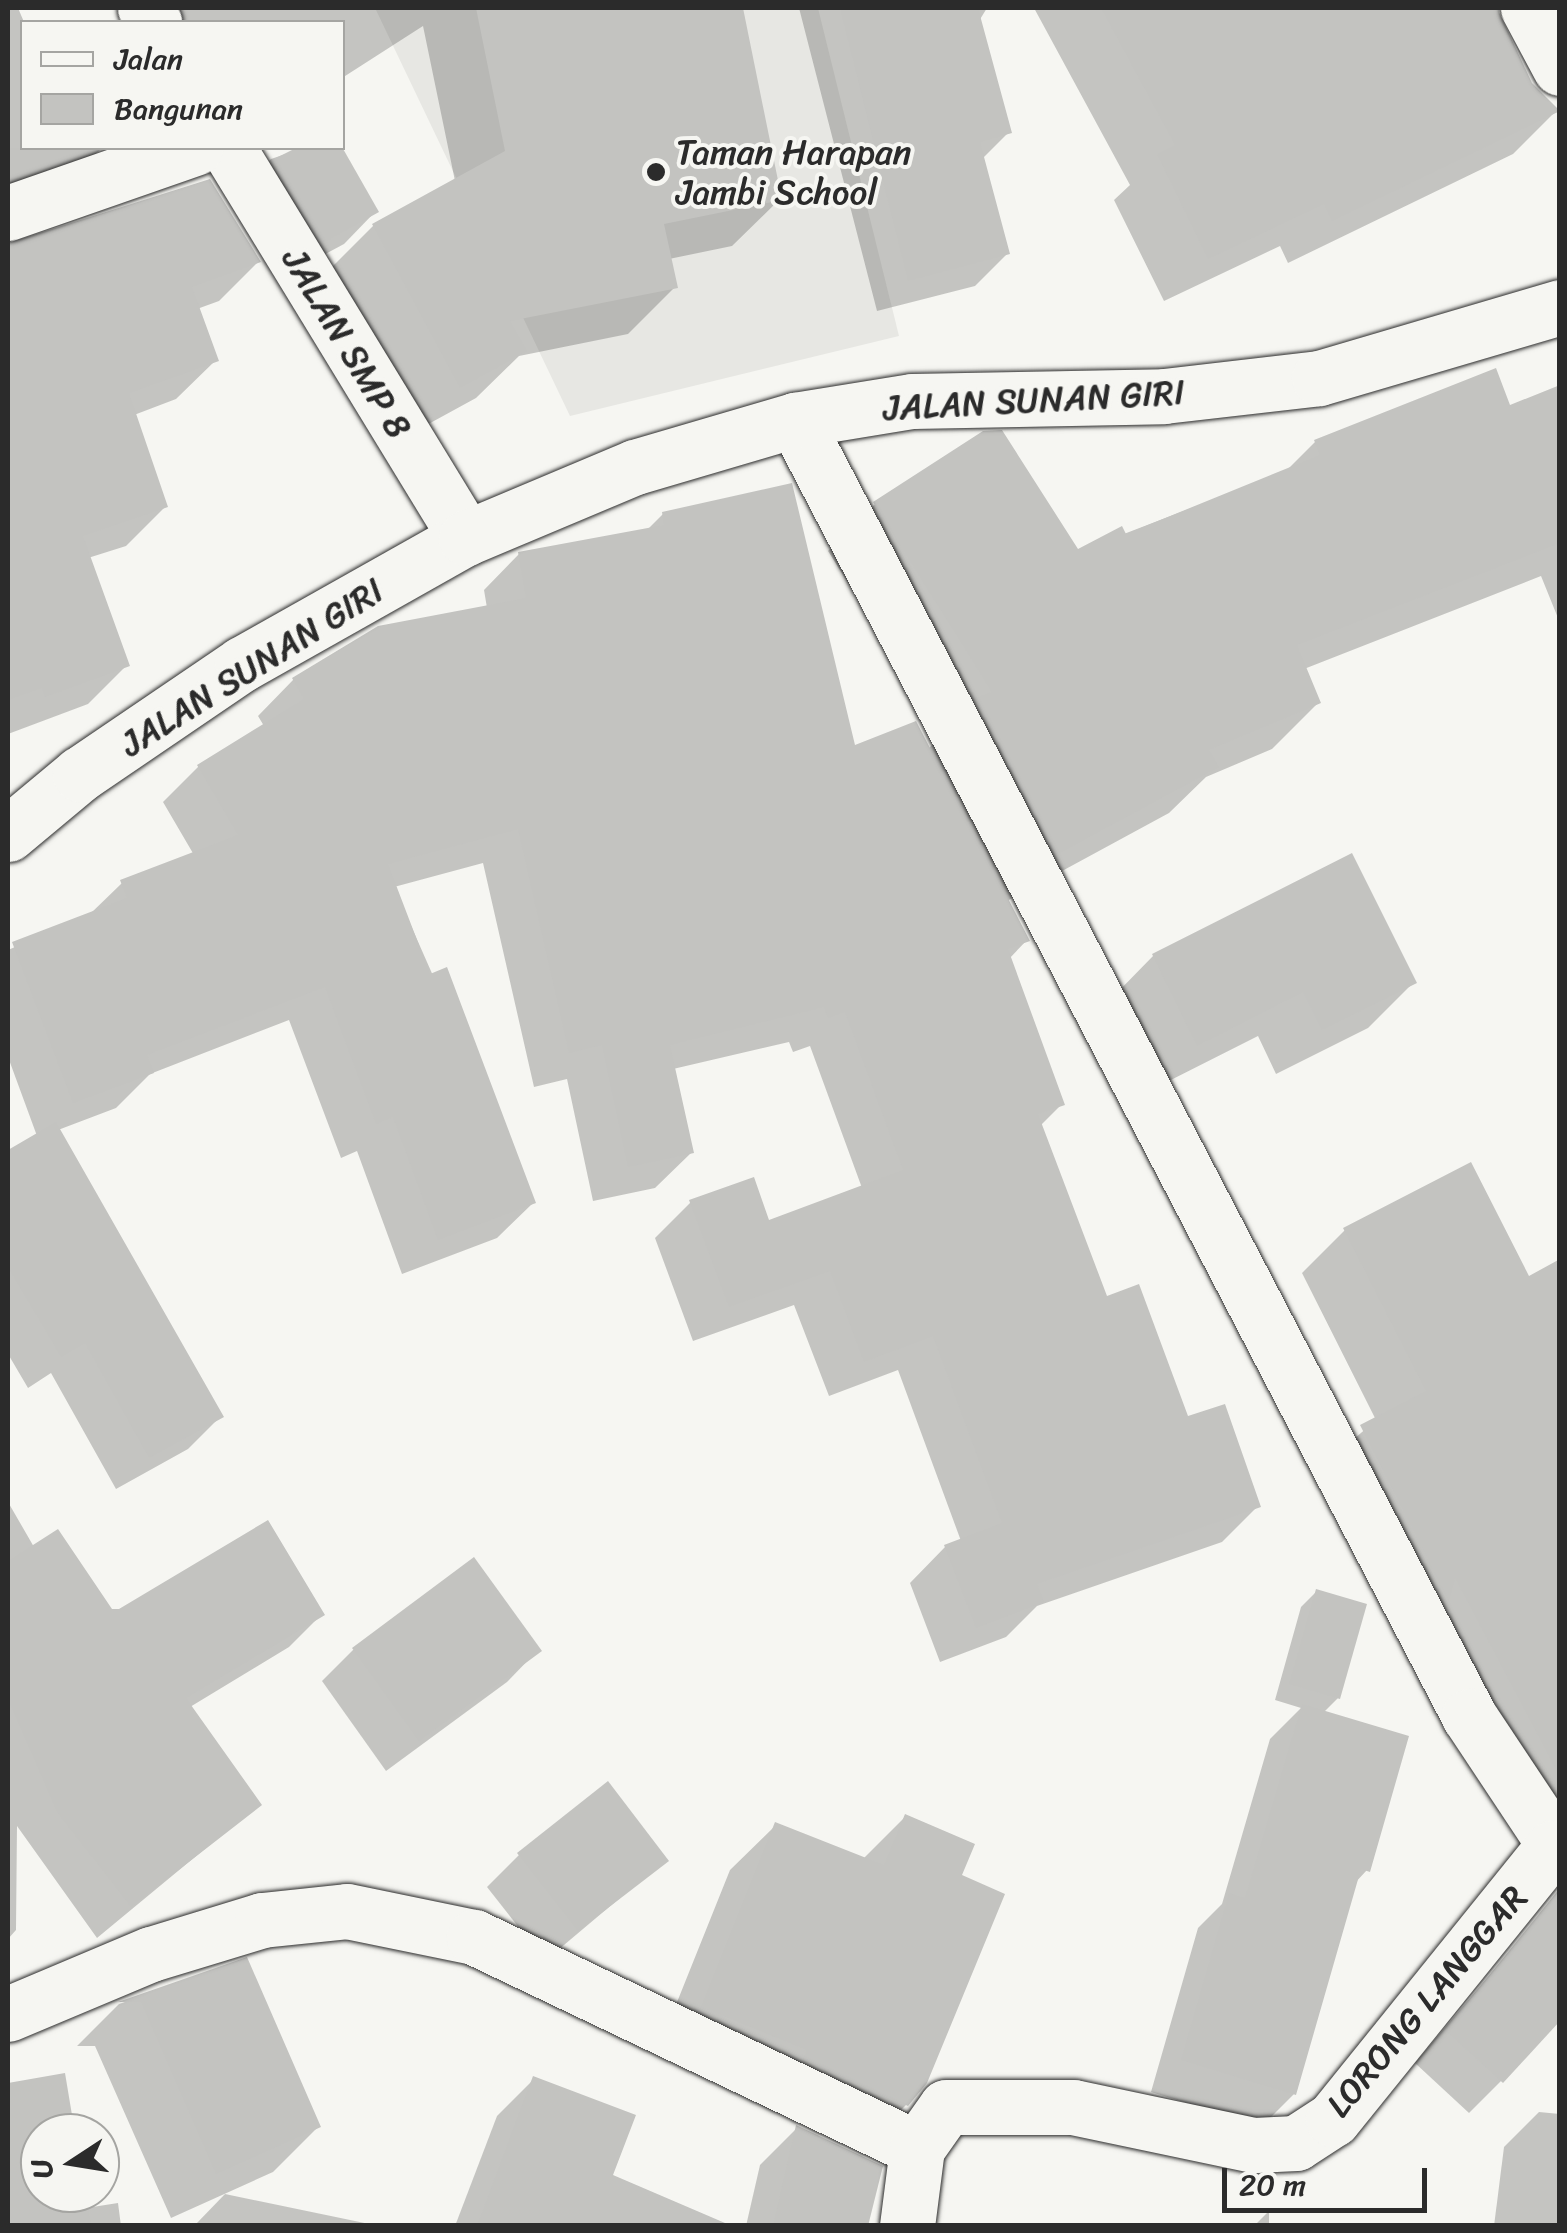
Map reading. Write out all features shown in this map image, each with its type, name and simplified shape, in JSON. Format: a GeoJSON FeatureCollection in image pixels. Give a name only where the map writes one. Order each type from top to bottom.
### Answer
{"type":"FeatureCollection","features":[{"type":"Feature","properties":{"kind":"street"},"geometry":{"type":"LineString","coordinates":[[1528,8],[1560,68]]}},
{"type":"Feature","properties":{"kind":"street"},"geometry":{"type":"LineString","coordinates":[[8,213],[189,150]]}},
{"type":"Feature","properties":{"kind":"street","name":"JALAN SMP 8"},"geometry":{"type":"LineString","coordinates":[[229,150],[466,538]]}},
{"type":"Feature","properties":{"kind":"street","name":"JALAN SUNAN GIRI"},"geometry":{"type":"LineString","coordinates":[[8,834],[80,774],[242,664],[466,538],[635,467],[796,420],[912,402],[1164,396],[1319,378],[1560,307]]}},
{"type":"Feature","properties":{"kind":"street"},"geometry":{"type":"LineString","coordinates":[[796,420],[1469,1716],[1556,1851]]}},
{"type":"Feature","properties":{"kind":"street","name":"LORONG LANGGAR"},"geometry":{"type":"LineString","coordinates":[[907,2226],[916,2148],[946,2106],[1072,2106],[1254,2145],[1296,2143],[1333,2119],[1556,1851]]}},
{"type":"Feature","properties":{"kind":"street"},"geometry":{"type":"LineString","coordinates":[[8,2014],[151,1954],[262,1920],[348,1912],[474,1937],[916,2148]]}},
{"type":"Feature","properties":{"kind":"shaded area","name":"Taman Harapan Jambi School"},"geometry":{"type":"Polygon","coordinates":[[[375,8],[818,8],[899,336],[570,416],[375,8]]]}},
{"type":"Feature","properties":{"kind":"building"},"geometry":{"type":"Polygon","coordinates":[[[476,8],[743,8],[782,200],[664,224],[678,288],[510,321],[527,351],[460,388],[372,224],[505,151],[476,8]]]}},
{"type":"Feature","properties":{"kind":"building"},"geometry":{"type":"Polygon","coordinates":[[[840,8],[978,8],[1012,133],[980,142],[1010,254],[908,281],[840,8]]]}},
{"type":"Feature","properties":{"kind":"building"},"geometry":{"type":"Polygon","coordinates":[[[1101,8],[1497,8],[1532,83],[1560,111],[1332,221],[1324,204],[1208,259],[1157,154],[1175,145],[1101,8]]]}},
{"type":"Feature","properties":{"kind":"building"},"geometry":{"type":"Polygon","coordinates":[[[8,148],[95,150],[8,180],[8,148]]]}},
{"type":"Feature","properties":{"kind":"building"},"geometry":{"type":"Polygon","coordinates":[[[292,150],[344,150],[379,212],[323,243],[272,160],[292,150]]]}},
{"type":"Feature","properties":{"kind":"building"},"geometry":{"type":"Polygon","coordinates":[[[210,179],[261,262],[192,287],[219,361],[129,393],[168,507],[83,536],[130,666],[45,697],[42,688],[8,700],[8,243],[210,179]]]}},
{"type":"Feature","properties":{"kind":"building"},"geometry":{"type":"Polygon","coordinates":[[[1496,368],[1510,405],[1560,385],[1560,543],[1297,645],[1321,703],[1209,750],[1219,767],[1056,855],[975,698],[992,692],[873,502],[983,431],[1002,430],[1078,549],[1122,526],[1126,534],[1320,455],[1314,440],[1496,368]]]}},
{"type":"Feature","properties":{"kind":"building"},"geometry":{"type":"Polygon","coordinates":[[[792,483],[855,745],[916,721],[1030,941],[1008,949],[1065,1105],[1038,1114],[1107,1296],[1139,1284],[1188,1416],[1225,1404],[1261,1507],[1037,1584],[1044,1602],[976,1628],[944,1545],[1002,1523],[933,1336],[864,1362],[830,1271],[729,1307],[689,1200],[754,1177],[769,1220],[903,1170],[845,1012],[828,1018],[824,1007],[670,1045],[694,1153],[628,1167],[602,1045],[569,1053],[518,829],[388,864],[430,974],[447,967],[536,1203],[438,1240],[393,1117],[376,1124],[325,987],[147,1055],[154,1073],[73,1103],[12,942],[127,898],[120,880],[238,835],[197,765],[304,699],[292,678],[378,626],[526,598],[518,552],[664,525],[662,512],[792,483]]]}},
{"type":"Feature","properties":{"kind":"building"},"geometry":{"type":"Polygon","coordinates":[[[1352,853],[1417,983],[1322,1030],[1303,992],[1197,1046],[1152,954],[1352,853]]]}},
{"type":"Feature","properties":{"kind":"building"},"geometry":{"type":"Polygon","coordinates":[[[56,1122],[224,1417],[149,1458],[85,1343],[61,1357],[8,1267],[8,1150],[56,1122]]]}},
{"type":"Feature","properties":{"kind":"building"},"geometry":{"type":"Polygon","coordinates":[[[1471,1162],[1529,1276],[1560,1259],[1560,1777],[1455,1578],[1449,1601],[1360,1425],[1426,1391],[1343,1228],[1471,1162]]]}},
{"type":"Feature","properties":{"kind":"building"},"geometry":{"type":"Polygon","coordinates":[[[268,1520],[325,1615],[186,1698],[262,1805],[131,1907],[57,1812],[8,1699],[8,1561],[58,1529],[112,1609],[119,1609],[268,1520]]]}},
{"type":"Feature","properties":{"kind":"building"},"geometry":{"type":"Polygon","coordinates":[[[474,1557],[542,1651],[419,1741],[352,1648],[474,1557]]]}},
{"type":"Feature","properties":{"kind":"building"},"geometry":{"type":"Polygon","coordinates":[[[1316,1589],[1367,1604],[1340,1699],[1289,1684],[1316,1589]]]}},
{"type":"Feature","properties":{"kind":"building"},"geometry":{"type":"Polygon","coordinates":[[[1302,1704],[1409,1736],[1370,1872],[1361,1869],[1296,2095],[1181,2060],[1229,1893],[1245,1898],[1302,1704]]]}},
{"type":"Feature","properties":{"kind":"building"},"geometry":{"type":"Polygon","coordinates":[[[608,1781],[669,1861],[578,1931],[517,1853],[608,1781]]]}},
{"type":"Feature","properties":{"kind":"building"},"geometry":{"type":"Polygon","coordinates":[[[905,1814],[975,1844],[962,1875],[1005,1894],[927,2083],[908,2106],[803,2059],[807,2050],[701,2007],[775,1822],[884,1865],[905,1814]]]}},
{"type":"Feature","properties":{"kind":"building"},"geometry":{"type":"Polygon","coordinates":[[[1560,1888],[1560,2021],[1503,2083],[1445,2030],[1560,1888]]]}},
{"type":"Feature","properties":{"kind":"building"},"geometry":{"type":"Polygon","coordinates":[[[247,1957],[321,2127],[216,2174],[141,2002],[118,2002],[247,1957]]]}},
{"type":"Feature","properties":{"kind":"building"},"geometry":{"type":"Polygon","coordinates":[[[65,2073],[72,2113],[20,2113],[20,2213],[89,2213],[91,2226],[8,2226],[8,2083],[65,2073]]]}},
{"type":"Feature","properties":{"kind":"building"},"geometry":{"type":"Polygon","coordinates":[[[533,2076],[636,2115],[613,2175],[732,2226],[477,2226],[533,2076]]]}},
{"type":"Feature","properties":{"kind":"building"},"geometry":{"type":"Polygon","coordinates":[[[796,2125],[883,2166],[868,2226],[773,2226],[796,2125]]]}},
{"type":"Feature","properties":{"kind":"place","name":"Taman Harapan Jambi School"},"geometry":{"type":"Point","coordinates":[656,172]}}]}
